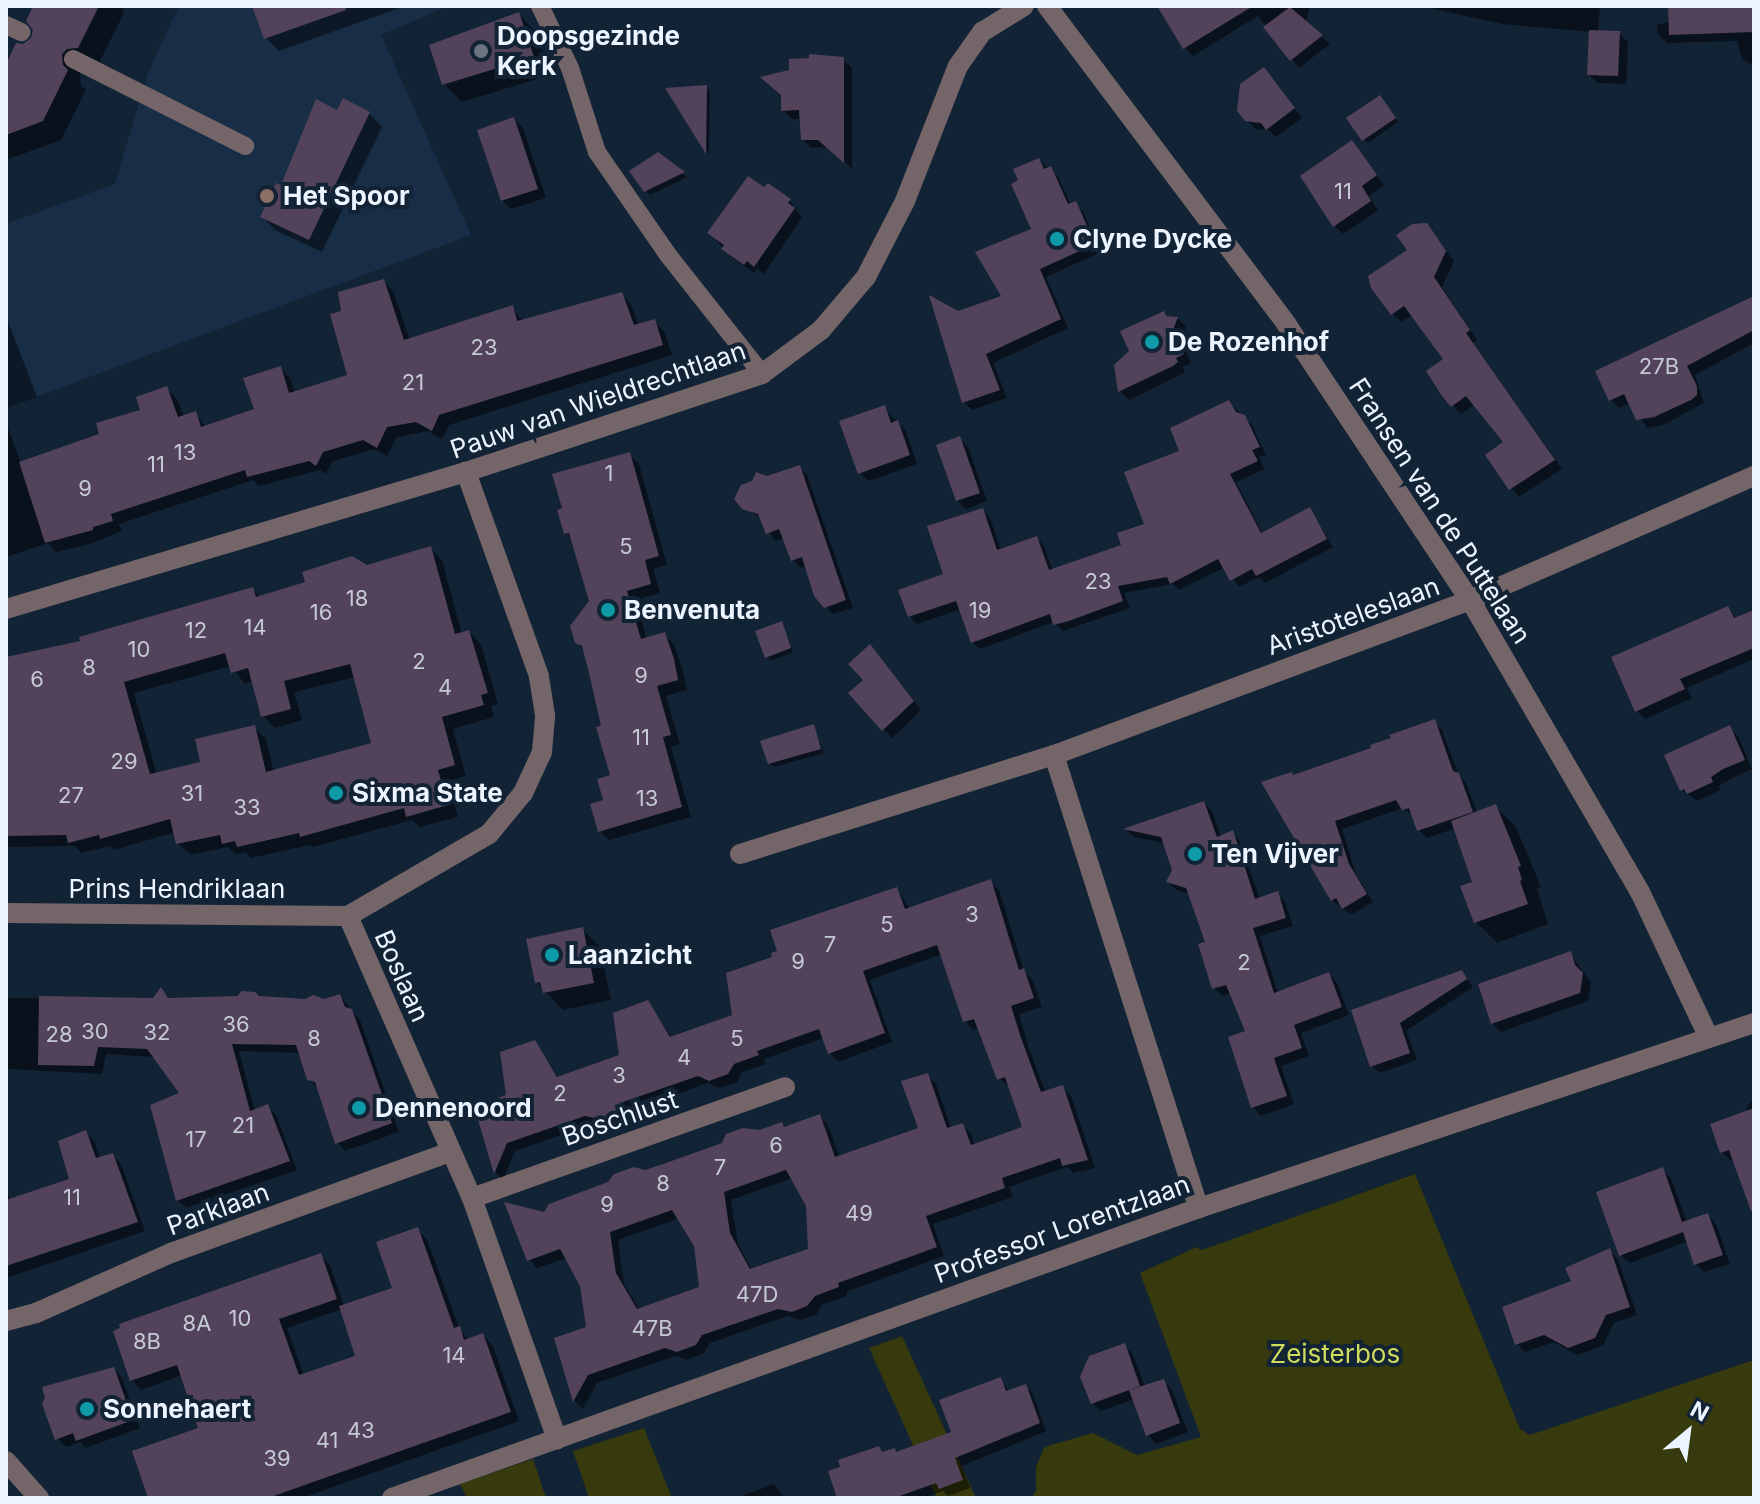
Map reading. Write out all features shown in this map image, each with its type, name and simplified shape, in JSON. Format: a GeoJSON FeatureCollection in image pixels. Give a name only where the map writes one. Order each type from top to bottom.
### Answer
{"type":"FeatureCollection","features":[{"type":"Feature","properties":{"kind":"street","name":"Pauw van Wieldrechtlaan"},"geometry":{"type":"LineString","coordinates":[[6,609],[466,472],[762,374],[821,330],[866,277],[905,201],[958,66],[982,32],[1024,6]]}},
{"type":"Feature","properties":{"kind":"street","name":"Fransen van de Puttelaan"},"geometry":{"type":"LineString","coordinates":[[1047,6],[1287,325],[1470,600],[1640,892],[1709,1038]]}},
{"type":"Feature","properties":{"kind":"street","name":"Boslaan"},"geometry":{"type":"LineString","coordinates":[[466,472],[539,676],[545,715],[542,752],[523,793],[489,834],[348,916],[472,1198],[557,1439]]}},
{"type":"Feature","properties":{"kind":"street","name":"Aristoteleslaan"},"geometry":{"type":"LineString","coordinates":[[740,854],[1054,755],[1470,600],[1754,476]]}},
{"type":"Feature","properties":{"kind":"street"},"geometry":{"type":"LineString","coordinates":[[1054,755],[1199,1208]]}},
{"type":"Feature","properties":{"kind":"street","name":"Prins Hendriklaan"},"geometry":{"type":"LineString","coordinates":[[6,913],[348,916]]}},
{"type":"Feature","properties":{"kind":"street","name":"Professor Lorentzlaan"},"geometry":{"type":"LineString","coordinates":[[392,1498],[1199,1208],[1754,1023]]}},
{"type":"Feature","properties":{"kind":"street","name":"Boschlust"},"geometry":{"type":"LineString","coordinates":[[472,1198],[785,1087]]}},
{"type":"Feature","properties":{"kind":"street","name":"Parklaan"},"geometry":{"type":"LineString","coordinates":[[6,1321],[36,1313],[171,1253],[450,1152]]}},
{"type":"Feature","properties":{"kind":"street"},"geometry":{"type":"LineString","coordinates":[[6,1461],[39,1498]]}},
{"type":"Feature","properties":{"kind":"lane"},"geometry":{"type":"LineString","coordinates":[[540,6],[570,68],[597,152],[668,255],[762,374]]}},
{"type":"Feature","properties":{"kind":"lane"},"geometry":{"type":"LineString","coordinates":[[73,59],[245,146]]}},
{"type":"Feature","properties":{"kind":"shaded area","name":"Het Spoor"},"geometry":{"type":"Polygon","coordinates":[[[179,6],[448,6],[381,35],[471,235],[6,408],[6,224],[115,184],[148,73],[179,6]]]}},
{"type":"Feature","properties":{"kind":"green space","name":"Zeisterbos"},"geometry":{"type":"Polygon","coordinates":[[[1415,1174],[1520,1429],[1530,1435],[1754,1360],[1754,1498],[1031,1498],[1036,1491],[1036,1467],[1044,1448],[1051,1445],[1093,1433],[1137,1455],[1201,1437],[1140,1273],[1197,1247],[1202,1250],[1415,1174]]]}},
{"type":"Feature","properties":{"kind":"green space"},"geometry":{"type":"Polygon","coordinates":[[[902,1336],[976,1498],[937,1498],[869,1348],[902,1336]]]}},
{"type":"Feature","properties":{"kind":"green space"},"geometry":{"type":"Polygon","coordinates":[[[644,1428],[672,1498],[589,1498],[573,1451],[644,1428]]]}},
{"type":"Feature","properties":{"kind":"green space"},"geometry":{"type":"Polygon","coordinates":[[[533,1459],[546,1498],[467,1498],[460,1484],[533,1459]]]}},
{"type":"Feature","properties":{"kind":"building"},"geometry":{"type":"Polygon","coordinates":[[[33,6],[99,6],[78,48],[67,49],[62,54],[63,65],[68,70],[43,121],[6,135],[6,64],[16,43],[23,44],[31,38],[33,30],[26,21],[33,6]]]}},
{"type":"Feature","properties":{"kind":"building"},"geometry":{"type":"Polygon","coordinates":[[[252,6],[346,6],[346,10],[264,39],[252,6]]]}},
{"type":"Feature","properties":{"kind":"building"},"geometry":{"type":"Polygon","coordinates":[[[1157,6],[1253,6],[1183,49],[1157,6]]]}},
{"type":"Feature","properties":{"kind":"building"},"geometry":{"type":"Polygon","coordinates":[[[1668,6],[1754,6],[1754,32],[1669,35],[1668,6]]]}},
{"type":"Feature","properties":{"kind":"building"},"geometry":{"type":"Polygon","coordinates":[[[1290,7],[1323,35],[1290,61],[1263,27],[1290,7]]]}},
{"type":"Feature","properties":{"kind":"building","name":"Doopsgezinde Kerk"},"geometry":{"type":"Polygon","coordinates":[[[519,12],[534,57],[442,85],[429,45],[519,12]]]}},
{"type":"Feature","properties":{"kind":"building"},"geometry":{"type":"Polygon","coordinates":[[[1589,30],[1620,31],[1618,76],[1587,75],[1589,30]]]}},
{"type":"Feature","properties":{"kind":"building"},"geometry":{"type":"Polygon","coordinates":[[[809,54],[844,57],[844,163],[818,140],[801,140],[799,110],[781,111],[781,95],[760,77],[789,70],[789,59],[809,58],[809,54]]]}},
{"type":"Feature","properties":{"kind":"building"},"geometry":{"type":"Polygon","coordinates":[[[1264,67],[1295,108],[1266,130],[1261,123],[1245,121],[1237,111],[1240,84],[1264,67]]]}},
{"type":"Feature","properties":{"kind":"building"},"geometry":{"type":"Polygon","coordinates":[[[707,85],[706,154],[665,88],[707,85]]]}},
{"type":"Feature","properties":{"kind":"building"},"geometry":{"type":"Polygon","coordinates":[[[1380,95],[1396,118],[1362,141],[1346,118],[1380,95]]]}},
{"type":"Feature","properties":{"kind":"building"},"geometry":{"type":"Polygon","coordinates":[[[343,98],[370,112],[309,240],[260,217],[276,183],[281,185],[316,99],[337,110],[343,98]]]}},
{"type":"Feature","properties":{"kind":"building"},"geometry":{"type":"Polygon","coordinates":[[[514,117],[538,189],[501,201],[477,130],[514,117]]]}},
{"type":"Feature","properties":{"kind":"building"},"geometry":{"type":"Polygon","coordinates":[[[1352,140],[1377,175],[1362,186],[1371,201],[1333,227],[1300,176],[1352,140]]]}},
{"type":"Feature","properties":{"kind":"building"},"geometry":{"type":"Polygon","coordinates":[[[658,152],[685,172],[644,192],[629,171],[658,152]]]}},
{"type":"Feature","properties":{"kind":"building"},"geometry":{"type":"Polygon","coordinates":[[[1039,158],[1044,169],[1051,166],[1068,204],[1076,201],[1095,244],[1040,269],[1061,319],[986,354],[1000,390],[962,403],[929,295],[958,311],[1001,296],[975,252],[1031,229],[1011,184],[1018,180],[1013,169],[1039,158]]]}},
{"type":"Feature","properties":{"kind":"building"},"geometry":{"type":"Polygon","coordinates":[[[748,176],[764,187],[768,183],[791,199],[788,203],[795,208],[754,267],[747,261],[744,265],[721,249],[724,245],[707,233],[748,176]]]}},
{"type":"Feature","properties":{"kind":"building"},"geometry":{"type":"Polygon","coordinates":[[[1427,223],[1446,251],[1434,277],[1470,330],[1466,333],[1555,460],[1509,490],[1485,455],[1503,442],[1466,396],[1451,407],[1426,371],[1443,359],[1404,306],[1391,315],[1371,288],[1368,276],[1407,250],[1396,235],[1412,224],[1427,223]]]}},
{"type":"Feature","properties":{"kind":"building"},"geometry":{"type":"Polygon","coordinates":[[[384,279],[404,340],[513,305],[517,321],[622,292],[634,325],[655,319],[663,345],[439,415],[432,431],[416,422],[387,427],[377,448],[363,440],[323,452],[316,466],[309,461],[247,477],[245,470],[111,514],[113,521],[93,527],[93,530],[45,543],[19,462],[99,434],[96,423],[140,410],[136,397],[167,386],[178,417],[196,411],[201,427],[254,409],[243,378],[281,366],[289,393],[347,375],[330,314],[341,311],[338,292],[384,279]]]}},
{"type":"Feature","properties":{"kind":"building"},"geometry":{"type":"Polygon","coordinates":[[[1754,296],[1754,330],[1687,366],[1697,386],[1697,395],[1691,400],[1654,417],[1636,420],[1624,394],[1609,401],[1595,371],[1754,296]]]}},
{"type":"Feature","properties":{"kind":"building","name":"De Rozenhof"},"geometry":{"type":"Polygon","coordinates":[[[1164,311],[1166,316],[1178,317],[1173,330],[1184,354],[1176,358],[1178,362],[1173,366],[1118,392],[1114,365],[1129,351],[1120,331],[1164,311]]]}},
{"type":"Feature","properties":{"kind":"building"},"geometry":{"type":"Polygon","coordinates":[[[1229,400],[1236,412],[1245,415],[1260,447],[1252,450],[1258,461],[1230,474],[1261,533],[1310,507],[1327,539],[1256,576],[1252,569],[1230,581],[1218,559],[1170,584],[1167,577],[1118,586],[1123,601],[1069,621],[1053,625],[1050,614],[971,643],[956,601],[908,617],[898,590],[943,574],[927,526],[983,508],[997,550],[1037,536],[1049,570],[1121,545],[1117,533],[1144,524],[1124,472],[1179,451],[1170,428],[1229,400]]]}},
{"type":"Feature","properties":{"kind":"building"},"geometry":{"type":"Polygon","coordinates":[[[885,405],[891,423],[898,420],[910,455],[858,474],[839,421],[885,405]]]}},
{"type":"Feature","properties":{"kind":"building"},"geometry":{"type":"Polygon","coordinates":[[[960,436],[980,493],[956,501],[936,445],[960,436]]]}},
{"type":"Feature","properties":{"kind":"building"},"geometry":{"type":"Polygon","coordinates":[[[630,452],[659,556],[645,560],[651,584],[627,591],[641,639],[665,632],[674,659],[678,680],[657,686],[671,735],[663,737],[682,807],[598,832],[590,804],[603,800],[597,779],[610,775],[596,727],[601,726],[582,646],[575,643],[570,626],[589,601],[569,533],[564,534],[557,510],[562,508],[552,474],[630,452]]]}},
{"type":"Feature","properties":{"kind":"building"},"geometry":{"type":"Polygon","coordinates":[[[800,465],[846,600],[824,608],[814,596],[802,557],[791,561],[779,529],[766,534],[758,514],[742,509],[734,499],[741,485],[752,481],[756,472],[767,476],[800,465]]]}},
{"type":"Feature","properties":{"kind":"building"},"geometry":{"type":"Polygon","coordinates":[[[431,546],[455,634],[469,630],[488,693],[481,695],[484,705],[442,717],[455,765],[438,770],[448,805],[406,817],[404,808],[300,837],[299,833],[237,847],[235,841],[222,844],[220,835],[176,844],[170,819],[100,839],[99,835],[68,843],[66,835],[6,836],[6,657],[80,641],[79,637],[253,587],[256,597],[305,582],[302,572],[352,556],[367,565],[431,546]],[[225,653],[124,682],[150,774],[200,762],[195,739],[255,725],[266,772],[371,743],[350,664],[284,681],[291,709],[261,717],[248,668],[231,673],[225,653]]]}},
{"type":"Feature","properties":{"kind":"building"},"geometry":{"type":"Polygon","coordinates":[[[1728,606],[1734,618],[1754,610],[1754,648],[1680,679],[1685,689],[1635,712],[1611,657],[1728,606]]]}},
{"type":"Feature","properties":{"kind":"building"},"geometry":{"type":"Polygon","coordinates":[[[782,621],[791,648],[765,658],[755,631],[782,621]]]}},
{"type":"Feature","properties":{"kind":"building"},"geometry":{"type":"Polygon","coordinates":[[[870,644],[914,701],[882,731],[848,693],[863,680],[848,664],[870,644]]]}},
{"type":"Feature","properties":{"kind":"building"},"geometry":{"type":"Polygon","coordinates":[[[1435,719],[1453,771],[1459,773],[1473,812],[1417,831],[1409,808],[1402,810],[1396,800],[1335,821],[1349,864],[1367,894],[1342,909],[1336,898],[1331,901],[1261,782],[1292,772],[1293,775],[1371,748],[1370,745],[1391,738],[1389,735],[1435,719]]]}},
{"type":"Feature","properties":{"kind":"building"},"geometry":{"type":"Polygon","coordinates":[[[814,724],[821,749],[768,764],[760,741],[814,724]]]}},
{"type":"Feature","properties":{"kind":"building"},"geometry":{"type":"Polygon","coordinates":[[[1730,725],[1745,760],[1711,777],[1713,782],[1687,794],[1684,789],[1680,791],[1664,755],[1730,725]]]}},
{"type":"Feature","properties":{"kind":"building"},"geometry":{"type":"Polygon","coordinates":[[[1204,801],[1217,837],[1233,830],[1255,899],[1278,891],[1286,918],[1253,928],[1274,993],[1329,972],[1342,1007],[1294,1025],[1302,1048],[1274,1058],[1287,1096],[1251,1108],[1228,1037],[1245,1031],[1226,985],[1212,989],[1198,944],[1205,942],[1186,888],[1166,882],[1172,870],[1161,837],[1123,829],[1204,801]]]}},
{"type":"Feature","properties":{"kind":"building"},"geometry":{"type":"Polygon","coordinates":[[[1496,804],[1521,866],[1518,867],[1520,881],[1528,904],[1474,923],[1460,886],[1472,882],[1451,821],[1496,804]]]}},
{"type":"Feature","properties":{"kind":"building"},"geometry":{"type":"Polygon","coordinates":[[[991,879],[1019,970],[1024,968],[1034,998],[1011,1006],[1021,1038],[1041,1092],[1063,1085],[1088,1160],[1062,1166],[1060,1158],[1002,1178],[1005,1188],[926,1216],[937,1247],[838,1283],[839,1287],[815,1296],[807,1306],[792,1312],[778,1309],[702,1335],[696,1345],[677,1352],[665,1348],[588,1375],[573,1402],[554,1338],[586,1327],[580,1286],[560,1249],[527,1261],[504,1202],[544,1212],[549,1204],[608,1182],[614,1174],[634,1167],[645,1170],[722,1143],[726,1134],[743,1128],[759,1130],[782,1122],[784,1127],[820,1114],[835,1157],[918,1128],[901,1081],[928,1073],[947,1128],[963,1123],[971,1145],[1022,1127],[1005,1077],[997,1080],[974,1019],[963,1022],[937,945],[863,971],[885,1033],[828,1054],[819,1029],[757,1051],[759,1055],[734,1064],[728,1074],[709,1081],[698,1076],[620,1103],[617,1111],[599,1119],[585,1116],[507,1143],[494,1174],[474,1106],[506,1095],[500,1052],[535,1040],[557,1077],[619,1055],[613,1013],[648,1000],[670,1037],[732,1015],[726,973],[772,957],[771,953],[777,951],[770,930],[897,887],[905,909],[991,879]],[[786,1170],[724,1192],[730,1233],[750,1269],[808,1249],[806,1206],[786,1170]],[[672,1210],[610,1232],[616,1273],[637,1309],[699,1287],[694,1246],[672,1210]]]}},
{"type":"Feature","properties":{"kind":"building","name":"Laanzicht"},"geometry":{"type":"Polygon","coordinates":[[[583,927],[594,983],[543,993],[540,982],[535,983],[526,939],[583,927]]]}},
{"type":"Feature","properties":{"kind":"building"},"geometry":{"type":"Polygon","coordinates":[[[1571,951],[1575,965],[1583,973],[1580,993],[1491,1024],[1478,984],[1571,951]]]}},
{"type":"Feature","properties":{"kind":"building"},"geometry":{"type":"Polygon","coordinates":[[[1462,970],[1467,979],[1400,1023],[1410,1053],[1370,1067],[1351,1010],[1462,970]]]}},
{"type":"Feature","properties":{"kind":"building"},"geometry":{"type":"Polygon","coordinates":[[[161,987],[168,998],[237,996],[242,991],[255,992],[259,996],[305,999],[313,995],[324,999],[340,994],[345,1007],[352,1009],[392,1123],[335,1144],[315,1082],[307,1080],[296,1045],[232,1044],[250,1111],[268,1104],[290,1161],[176,1201],[150,1105],[179,1093],[147,1049],[98,1047],[94,1066],[38,1065],[39,996],[153,998],[161,987]]]}},
{"type":"Feature","properties":{"kind":"building"},"geometry":{"type":"Polygon","coordinates":[[[1754,1108],[1754,1210],[1751,1211],[1729,1150],[1720,1153],[1710,1124],[1754,1108]]]}},
{"type":"Feature","properties":{"kind":"building"},"geometry":{"type":"Polygon","coordinates":[[[86,1130],[96,1158],[113,1153],[138,1222],[6,1266],[6,1200],[69,1179],[58,1141],[86,1130]]]}},
{"type":"Feature","properties":{"kind":"building"},"geometry":{"type":"Polygon","coordinates":[[[1663,1167],[1682,1222],[1708,1213],[1723,1255],[1694,1265],[1683,1232],[1619,1256],[1596,1192],[1663,1167]]]}},
{"type":"Feature","properties":{"kind":"building"},"geometry":{"type":"Polygon","coordinates":[[[418,1227],[454,1328],[460,1326],[464,1340],[483,1333],[511,1412],[268,1498],[148,1498],[132,1451],[198,1428],[177,1365],[130,1381],[113,1331],[120,1328],[119,1324],[321,1253],[337,1299],[279,1319],[299,1375],[355,1356],[339,1306],[392,1288],[376,1242],[418,1227]]]}},
{"type":"Feature","properties":{"kind":"building"},"geometry":{"type":"Polygon","coordinates":[[[1610,1248],[1630,1307],[1606,1315],[1595,1338],[1568,1348],[1544,1335],[1515,1345],[1502,1307],[1571,1281],[1565,1268],[1610,1248]]]}},
{"type":"Feature","properties":{"kind":"building"},"geometry":{"type":"Polygon","coordinates":[[[1125,1343],[1140,1386],[1091,1404],[1080,1377],[1089,1356],[1125,1343]]]}},
{"type":"Feature","properties":{"kind":"building","name":"Sonnehaert"},"geometry":{"type":"Polygon","coordinates":[[[114,1367],[133,1420],[76,1441],[73,1433],[55,1440],[42,1404],[45,1398],[42,1387],[114,1367]]]}},
{"type":"Feature","properties":{"kind":"building"},"geometry":{"type":"Polygon","coordinates":[[[1001,1377],[1006,1391],[1026,1384],[1040,1423],[955,1458],[963,1480],[939,1489],[936,1483],[894,1498],[837,1498],[828,1471],[840,1467],[838,1460],[879,1446],[882,1452],[895,1448],[896,1452],[951,1432],[939,1400],[1001,1377]]]}},
{"type":"Feature","properties":{"kind":"building"},"geometry":{"type":"Polygon","coordinates":[[[1164,1379],[1180,1423],[1146,1436],[1129,1390],[1164,1379]]]}},
{"type":"Feature","properties":{"kind":"place","name":"Doopsgezinde Kerk"},"geometry":{"type":"Point","coordinates":[481,51]}},
{"type":"Feature","properties":{"kind":"place","name":"Het Spoor"},"geometry":{"type":"Point","coordinates":[267,196]}},
{"type":"Feature","properties":{"kind":"place","name":"Clyne Dycke"},"geometry":{"type":"Point","coordinates":[1057,239]}},
{"type":"Feature","properties":{"kind":"place","name":"De Rozenhof"},"geometry":{"type":"Point","coordinates":[1152,342]}},
{"type":"Feature","properties":{"kind":"place","name":"Benvenuta"},"geometry":{"type":"Point","coordinates":[608,610]}},
{"type":"Feature","properties":{"kind":"place","name":"Sixma State"},"geometry":{"type":"Point","coordinates":[336,793]}},
{"type":"Feature","properties":{"kind":"place","name":"Ten Vijver"},"geometry":{"type":"Point","coordinates":[1195,854]}},
{"type":"Feature","properties":{"kind":"place","name":"Laanzicht"},"geometry":{"type":"Point","coordinates":[552,955]}},
{"type":"Feature","properties":{"kind":"place","name":"Dennenoord"},"geometry":{"type":"Point","coordinates":[359,1108]}},
{"type":"Feature","properties":{"kind":"place","name":"Sonnehaert"},"geometry":{"type":"Point","coordinates":[87,1409]}}]}
